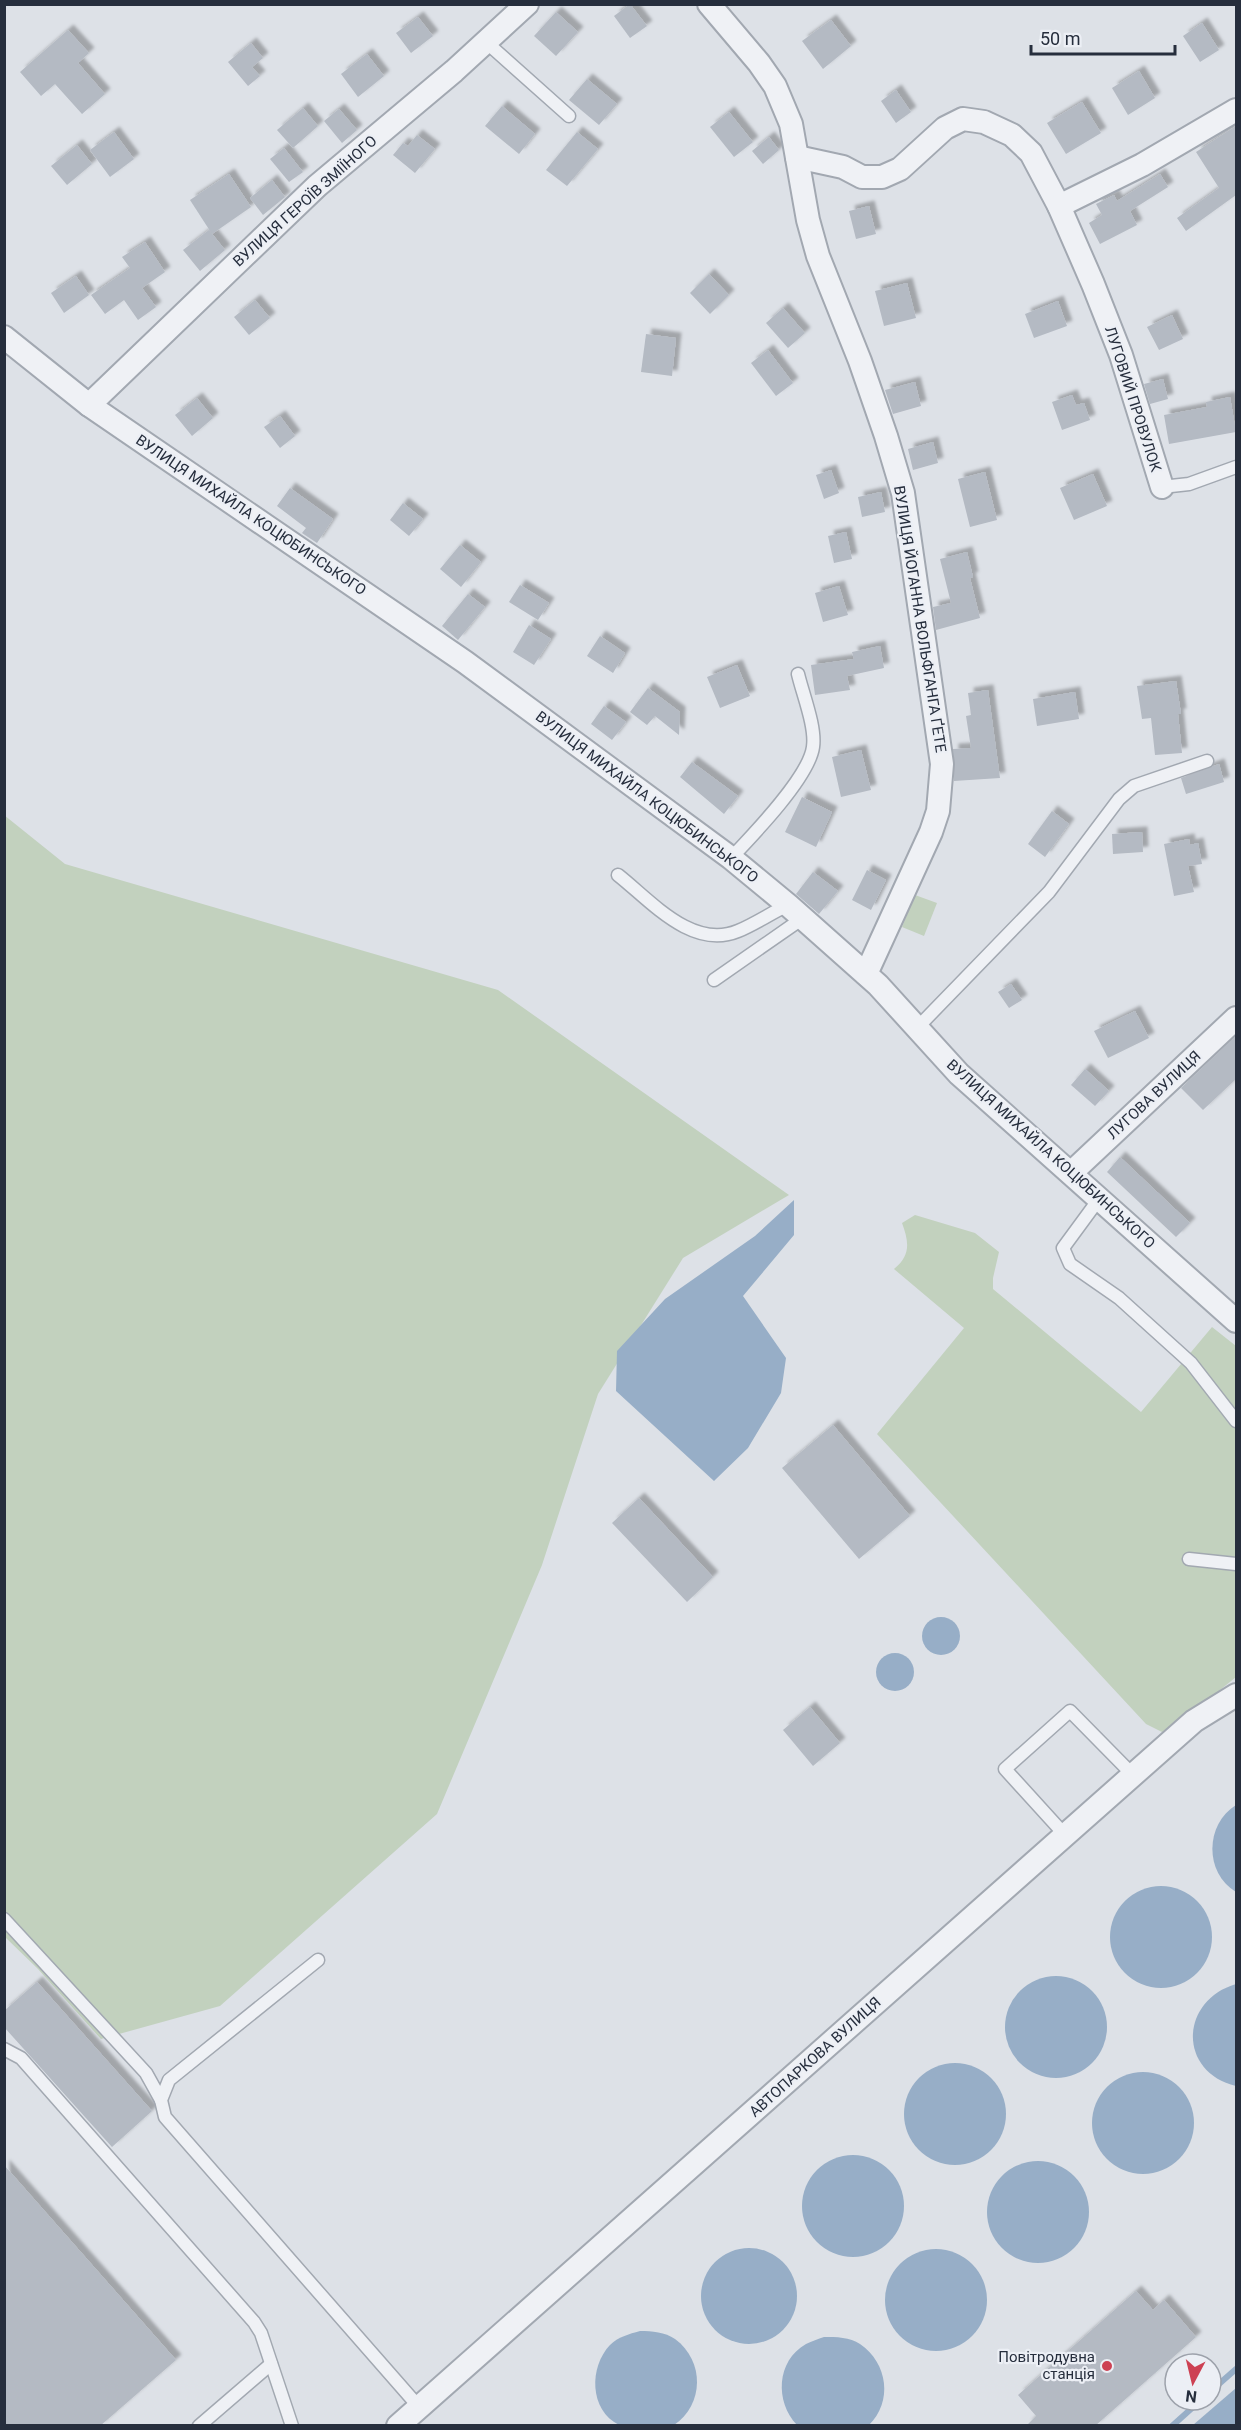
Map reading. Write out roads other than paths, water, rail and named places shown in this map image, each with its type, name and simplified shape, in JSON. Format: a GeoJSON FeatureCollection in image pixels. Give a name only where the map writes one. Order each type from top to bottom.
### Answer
{"type":"FeatureCollection","features":[{"type":"Feature","properties":{"kind":"street","name":"ВУЛИЦЯ ГЕРОЇВ ЗМІЇНОГО"},"geometry":{"type":"LineString","coordinates":[[89,405],[317,186],[486,42],[527,4]]}},
{"type":"Feature","properties":{"kind":"street","name":"ВУЛИЦЯ ЙОГАННА ВОЛЬФГАНГА ҐЕТЕ"},"geometry":{"type":"LineString","coordinates":[[709,4],[775,86],[790,124],[808,220],[818,256],[860,361],[903,493],[942,764],[941,788],[931,832],[866,974]]}},
{"type":"Feature","properties":{"kind":"street"},"geometry":{"type":"LineString","coordinates":[[1059,206],[1142,165],[1236,110]]}},
{"type":"Feature","properties":{"kind":"street","name":"ЛУГОВИЙ ПРОВУЛОК"},"geometry":{"type":"LineString","coordinates":[[797,157],[843,167],[862,177],[882,177],[900,169],[945,128],[963,119],[984,122],[1012,135],[1031,153],[1059,206],[1121,355],[1162,487]]}},
{"type":"Feature","properties":{"kind":"street","name":"ВУЛИЦЯ МИХАЙЛА КОЦЮБИНСЬКОГО"},"geometry":{"type":"LineString","coordinates":[[4,337],[89,405],[465,662],[732,858],[796,911],[866,974],[959,1074],[1236,1321]]}},
{"type":"Feature","properties":{"kind":"street","name":"ЛУГОВА ВУЛИЦЯ"},"geometry":{"type":"LineString","coordinates":[[1071,1173],[1236,1018]]}},
{"type":"Feature","properties":{"kind":"street","name":"АВТОПАРКОВА ВУЛИЦЯ"},"geometry":{"type":"LineString","coordinates":[[398,2426],[1194,1721],[1236,1695]]}},
{"type":"Feature","properties":{"kind":"lane"},"geometry":{"type":"LineString","coordinates":[[486,42],[569,116]]}},
{"type":"Feature","properties":{"kind":"lane","name":"ЛУГОВИЙ ПРОВУЛОК"},"geometry":{"type":"LineString","coordinates":[[1162,487],[1189,484],[1236,467]]}},
{"type":"Feature","properties":{"kind":"lane"},"geometry":{"type":"LineString","coordinates":[[732,858],[808,764],[813,747],[813,734],[798,674]]}},
{"type":"Feature","properties":{"kind":"lane"},"geometry":{"type":"LineString","coordinates":[[917,1028],[1049,892],[1119,799],[1134,786],[1207,761]]}},
{"type":"Feature","properties":{"kind":"lane"},"geometry":{"type":"LineString","coordinates":[[618,875],[682,926],[708,936],[736,932],[796,911]]}},
{"type":"Feature","properties":{"kind":"lane"},"geometry":{"type":"LineString","coordinates":[[714,980],[796,911]]}},
{"type":"Feature","properties":{"kind":"lane"},"geometry":{"type":"LineString","coordinates":[[1099,1199],[1063,1248],[1070,1264],[1119,1298],[1191,1364],[1236,1420]]}},
{"type":"Feature","properties":{"kind":"lane"},"geometry":{"type":"LineString","coordinates":[[1189,1559],[1236,1564]]}},
{"type":"Feature","properties":{"kind":"lane"},"geometry":{"type":"LineString","coordinates":[[1065,1835],[1005,1768],[1070,1711],[1133,1775]]}},
{"type":"Feature","properties":{"kind":"lane"},"geometry":{"type":"LineString","coordinates":[[4,1919],[146,2073],[161,2100],[165,2117],[419,2406]]}},
{"type":"Feature","properties":{"kind":"lane"},"geometry":{"type":"LineString","coordinates":[[161,2100],[169,2080],[318,1960]]}},
{"type":"Feature","properties":{"kind":"lane"},"geometry":{"type":"LineString","coordinates":[[4,2049],[21,2058],[254,2322],[261,2333],[292,2426]]}},
{"type":"Feature","properties":{"kind":"lane"},"geometry":{"type":"LineString","coordinates":[[199,2426],[271,2364]]}},
{"type":"Feature","properties":{"kind":"water"},"geometry":{"type":"Polygon","coordinates":[[[794,1200],[794,1235],[743,1296],[786,1358],[781,1393],[748,1448],[714,1481],[616,1391],[617,1351],[665,1299],[755,1236],[794,1200]]]}},
{"type":"Feature","properties":{"kind":"water"},"geometry":{"type":"Polygon","coordinates":[[[941,1617],[955,1622],[960,1636],[955,1650],[941,1655],[927,1650],[922,1636],[927,1622],[941,1617]]]}},
{"type":"Feature","properties":{"kind":"water"},"geometry":{"type":"Polygon","coordinates":[[[895,1653],[909,1658],[914,1672],[909,1686],[895,1691],[881,1686],[876,1672],[881,1658],[895,1653]]]}},
{"type":"Feature","properties":{"kind":"water"},"geometry":{"type":"Polygon","coordinates":[[[1236,1805],[1236,1892],[1218,1873],[1212,1848],[1218,1824],[1236,1805]]]}},
{"type":"Feature","properties":{"kind":"water"},"geometry":{"type":"Polygon","coordinates":[[[1161,1886],[1181,1890],[1197,1901],[1208,1917],[1212,1937],[1208,1957],[1197,1973],[1181,1984],[1161,1988],[1141,1984],[1125,1973],[1114,1957],[1110,1937],[1114,1917],[1125,1901],[1141,1890],[1161,1886]]]}},
{"type":"Feature","properties":{"kind":"water"},"geometry":{"type":"Polygon","coordinates":[[[1056,1976],[1076,1980],[1092,1991],[1103,2007],[1107,2027],[1103,2047],[1092,2063],[1076,2074],[1056,2078],[1036,2074],[1020,2063],[1009,2047],[1005,2027],[1009,2007],[1020,1991],[1036,1980],[1056,1976]]]}},
{"type":"Feature","properties":{"kind":"water"},"geometry":{"type":"Polygon","coordinates":[[[1236,1984],[1236,2086],[1217,2078],[1204,2067],[1195,2052],[1193,2036],[1196,2020],[1204,2005],[1217,1993],[1236,1984]]]}},
{"type":"Feature","properties":{"kind":"water"},"geometry":{"type":"Polygon","coordinates":[[[955,2063],[975,2067],[991,2078],[1002,2094],[1006,2114],[1002,2134],[991,2150],[975,2161],[955,2165],[935,2161],[919,2150],[908,2134],[904,2114],[908,2094],[919,2078],[935,2067],[955,2063]]]}},
{"type":"Feature","properties":{"kind":"water"},"geometry":{"type":"Polygon","coordinates":[[[1143,2072],[1163,2076],[1179,2087],[1190,2103],[1194,2123],[1190,2143],[1179,2159],[1163,2170],[1143,2174],[1123,2170],[1107,2159],[1096,2143],[1092,2123],[1096,2103],[1107,2087],[1123,2076],[1143,2072]]]}},
{"type":"Feature","properties":{"kind":"water"},"geometry":{"type":"Polygon","coordinates":[[[853,2155],[873,2159],[889,2170],[900,2186],[904,2206],[900,2226],[889,2242],[873,2253],[853,2257],[833,2253],[817,2242],[806,2226],[802,2206],[806,2186],[817,2170],[833,2159],[853,2155]]]}},
{"type":"Feature","properties":{"kind":"water"},"geometry":{"type":"Polygon","coordinates":[[[1038,2161],[1058,2165],[1074,2176],[1085,2192],[1089,2212],[1085,2232],[1074,2248],[1058,2259],[1038,2263],[1018,2259],[1002,2248],[991,2232],[987,2212],[991,2192],[1002,2176],[1018,2165],[1038,2161]]]}},
{"type":"Feature","properties":{"kind":"water"},"geometry":{"type":"Polygon","coordinates":[[[749,2248],[767,2252],[783,2262],[793,2278],[797,2296],[793,2314],[783,2330],[767,2340],[749,2344],[731,2340],[715,2330],[705,2314],[701,2296],[705,2278],[715,2262],[731,2252],[749,2248]]]}},
{"type":"Feature","properties":{"kind":"water"},"geometry":{"type":"Polygon","coordinates":[[[936,2249],[956,2253],[972,2264],[983,2280],[987,2300],[983,2320],[972,2336],[956,2347],[936,2351],[916,2347],[900,2336],[889,2320],[885,2300],[889,2280],[900,2264],[916,2253],[936,2249]]]}},
{"type":"Feature","properties":{"kind":"water"},"geometry":{"type":"Polygon","coordinates":[[[640,2331],[658,2332],[675,2339],[692,2359],[697,2383],[695,2395],[684,2416],[674,2425],[619,2425],[609,2418],[597,2399],[596,2376],[603,2354],[617,2340],[640,2331]]]}},
{"type":"Feature","properties":{"kind":"water"},"geometry":{"type":"Polygon","coordinates":[[[824,2337],[852,2340],[860,2344],[877,2361],[884,2383],[884,2394],[877,2416],[869,2425],[797,2425],[790,2416],[782,2394],[784,2371],[796,2351],[824,2337]]]}},
{"type":"Feature","properties":{"kind":"water"},"geometry":{"type":"Polygon","coordinates":[[[1236,2388],[1236,2425],[1193,2425],[1208,2412],[1223,2412],[1223,2399],[1236,2388]]]}},
{"type":"Feature","properties":{"kind":"waterway"},"geometry":{"type":"LineString","coordinates":[[1223,2380],[1236,2369]]}},
{"type":"Feature","properties":{"kind":"waterway"},"geometry":{"type":"LineString","coordinates":[[1172,2426],[1188,2412]]}},
{"type":"Feature","properties":{"kind":"place","name":"Повітродувна станція"},"geometry":{"type":"Point","coordinates":[1107,2366]}}]}
